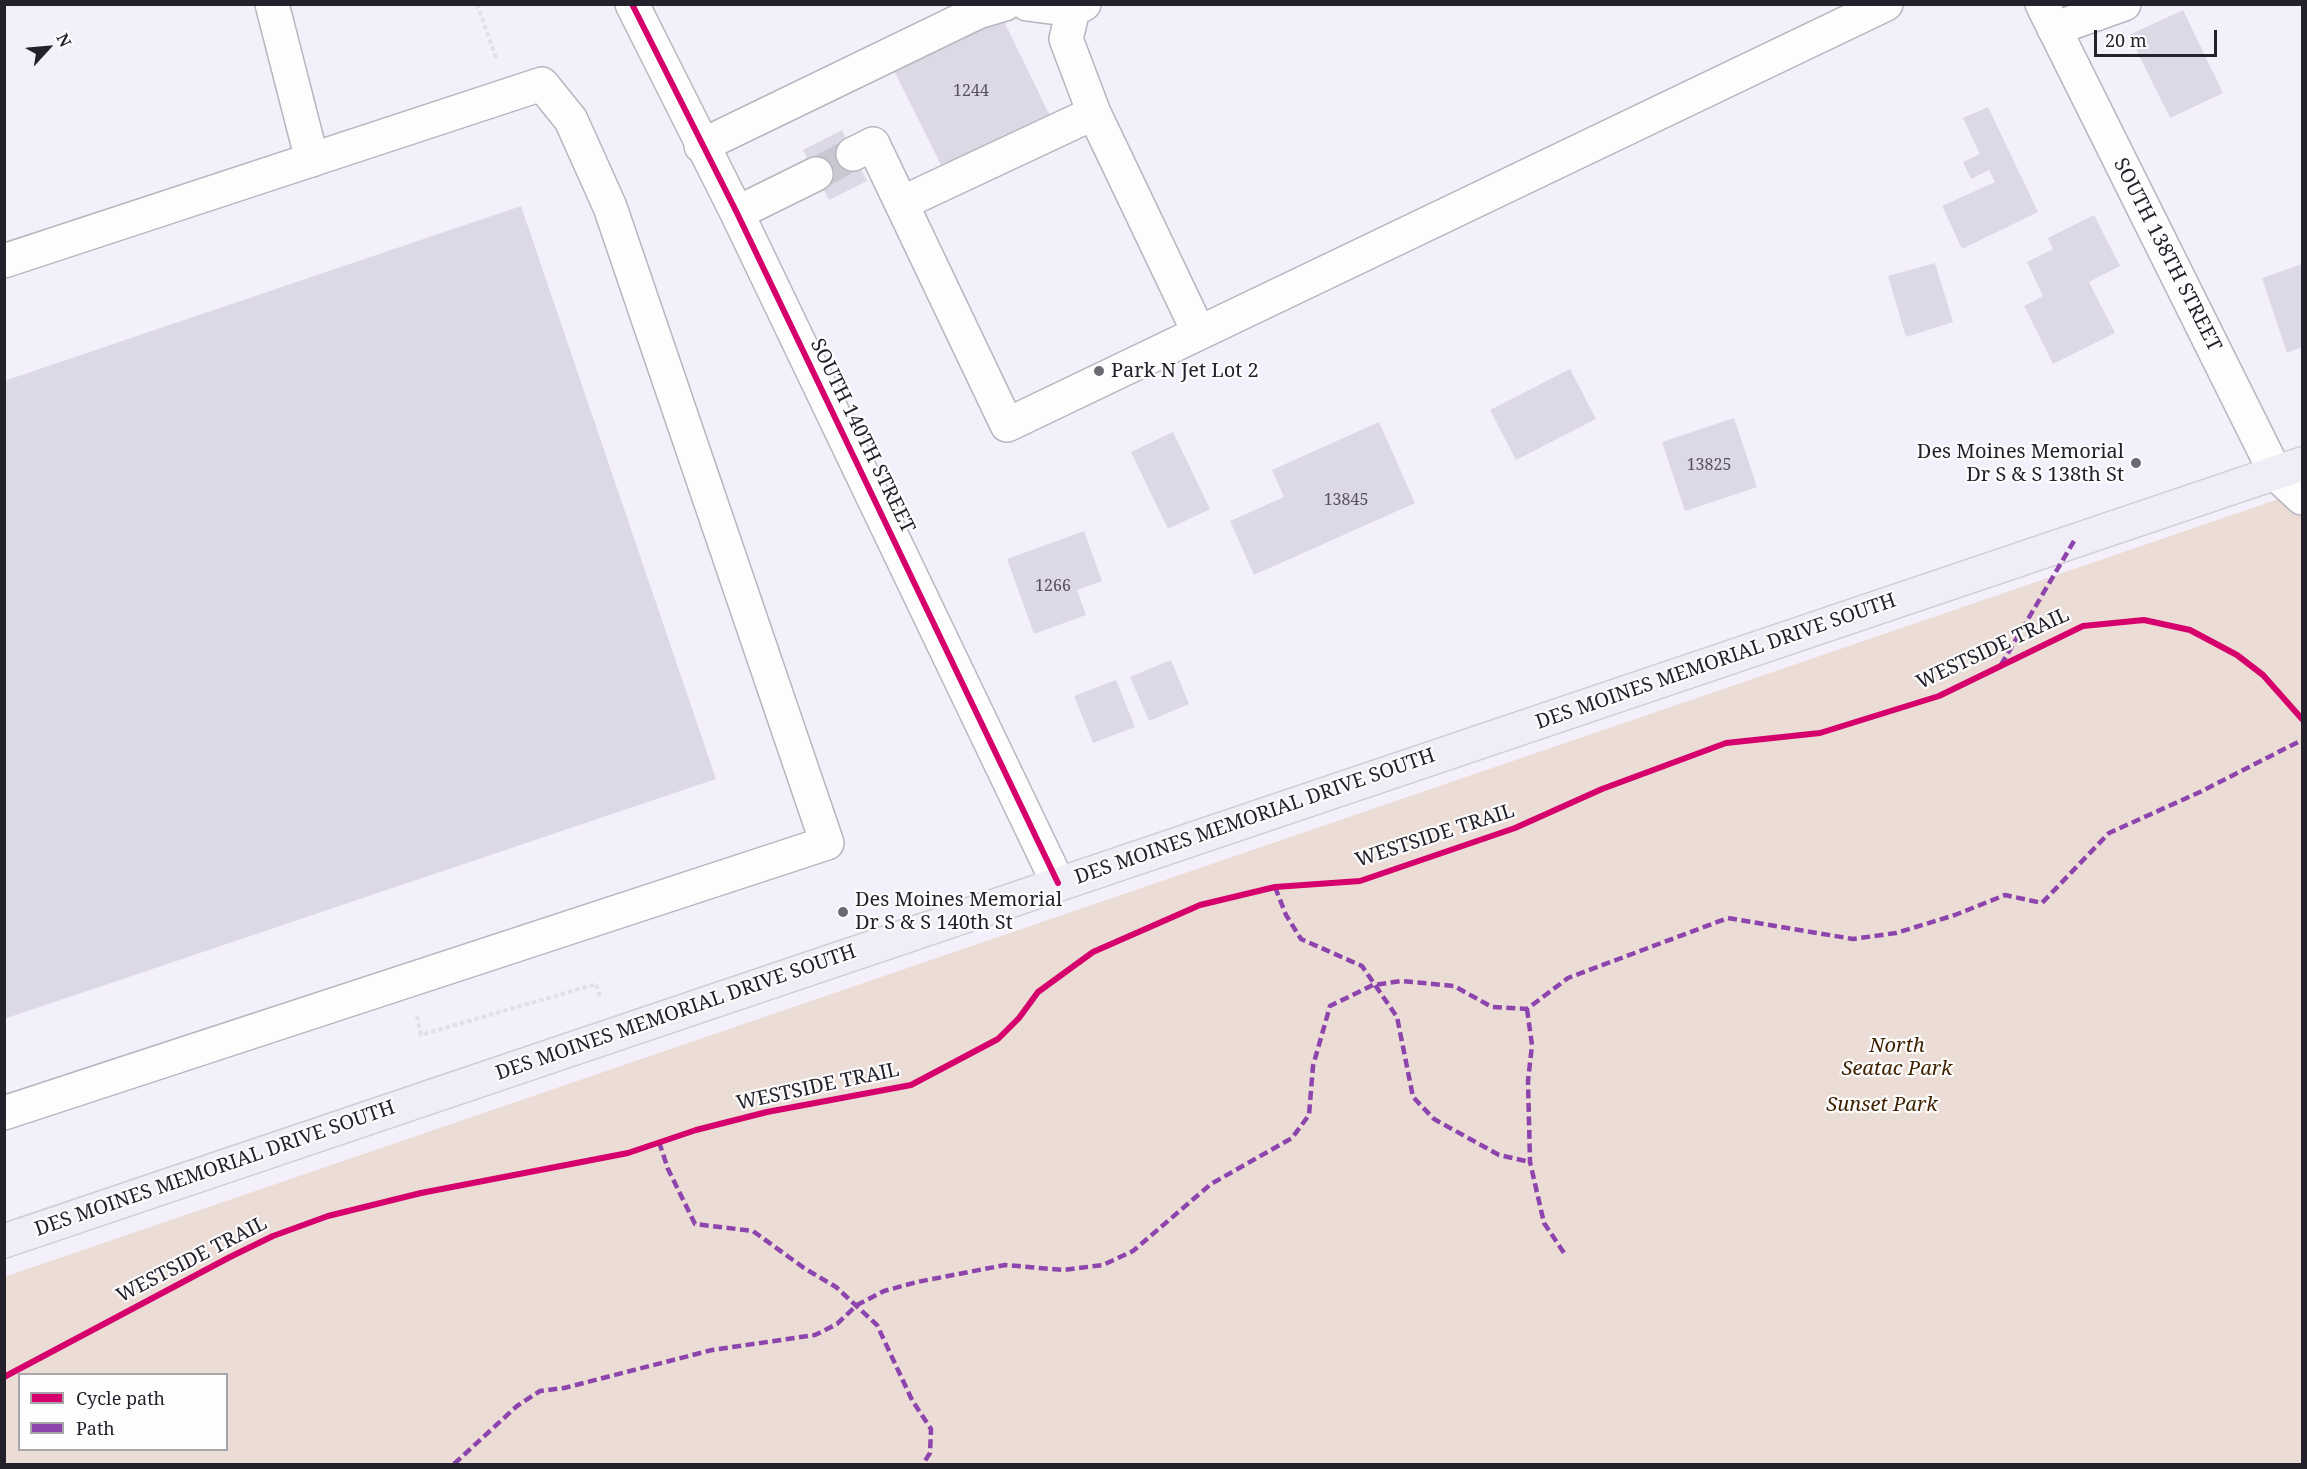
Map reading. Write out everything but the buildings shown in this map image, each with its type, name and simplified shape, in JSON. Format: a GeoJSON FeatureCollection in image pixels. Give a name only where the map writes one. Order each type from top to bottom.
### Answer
{"type":"FeatureCollection","features":[{"type":"Feature","properties":{"kind":"main road","name":"DES MOINES MEMORIAL DRIVE SOUTH"},"geometry":{"type":"LineString","coordinates":[[4,1241],[1058,883],[2289,469]]}},
{"type":"Feature","properties":{"kind":"street"},"geometry":{"type":"LineString","coordinates":[[272,4],[312,160]]}},
{"type":"Feature","properties":{"kind":"street","name":"SOUTH 140TH STREET"},"geometry":{"type":"LineString","coordinates":[[632,4],[701,147],[737,213],[1058,883]]}},
{"type":"Feature","properties":{"kind":"street"},"geometry":{"type":"LineString","coordinates":[[701,147],[978,12],[1005,4]]}},
{"type":"Feature","properties":{"kind":"street"},"geometry":{"type":"LineString","coordinates":[[1027,4],[1079,7],[1066,39],[1094,113],[1200,333]]}},
{"type":"Feature","properties":{"kind":"street"},"geometry":{"type":"LineString","coordinates":[[863,149],[902,203],[1007,424],[1886,4]]}},
{"type":"Feature","properties":{"kind":"street"},"geometry":{"type":"LineString","coordinates":[[2048,17],[2124,4]]}},
{"type":"Feature","properties":{"kind":"street","name":"SOUTH 138TH STREET"},"geometry":{"type":"LineString","coordinates":[[2048,17],[2289,469],[2302,498]]}},
{"type":"Feature","properties":{"kind":"street"},"geometry":{"type":"LineString","coordinates":[[4,261],[542,84],[571,120],[610,207],[826,843],[4,1113]]}},
{"type":"Feature","properties":{"kind":"street"},"geometry":{"type":"LineString","coordinates":[[902,203],[1094,113]]}},
{"type":"Feature","properties":{"kind":"street"},"geometry":{"type":"LineString","coordinates":[[737,213],[816,174]]}},
{"type":"Feature","properties":{"kind":"path"},"geometry":{"type":"LineString","coordinates":[[477,4],[509,95]]}},
{"type":"Feature","properties":{"kind":"path"},"geometry":{"type":"LineString","coordinates":[[410,980],[421,1035],[596,984],[603,1006]]}},
{"type":"Feature","properties":{"kind":"green space","name":"North Seatac Park"},"geometry":{"type":"Polygon","coordinates":[[[2302,491],[2302,1464],[5,1464],[4,1277],[2302,491]]]}},
{"type":"Feature","properties":{"kind":"tunnel"},"geometry":{"type":"LineString","coordinates":[[816,174],[853,154]]}},
{"type":"Feature","properties":{"kind":"marked path"},"geometry":{"type":"LineString","coordinates":[[2001,665],[2074,541]]}},
{"type":"Feature","properties":{"kind":"marked path"},"geometry":{"type":"LineString","coordinates":[[454,1464],[517,1406],[540,1391],[564,1388],[712,1350],[815,1335],[837,1324],[857,1305],[884,1291],[917,1282],[1005,1265],[1063,1270],[1103,1265],[1133,1251],[1211,1184],[1292,1138],[1309,1115],[1313,1066],[1330,1006],[1373,985],[1402,981],[1454,986],[1492,1007],[1527,1009],[1568,978],[1728,918],[1853,939],[1896,933],[1955,915],[2005,895],[2042,903],[2109,833],[2200,792],[2302,740]]}},
{"type":"Feature","properties":{"kind":"marked path"},"geometry":{"type":"LineString","coordinates":[[1275,887],[1286,915],[1301,939],[1362,966],[1397,1017],[1413,1097],[1434,1119],[1499,1155],[1530,1162]]}},
{"type":"Feature","properties":{"kind":"marked path"},"geometry":{"type":"LineString","coordinates":[[1527,1009],[1532,1045],[1528,1081],[1530,1162],[1544,1223],[1566,1256]]}},
{"type":"Feature","properties":{"kind":"marked path"},"geometry":{"type":"LineString","coordinates":[[659,1142],[668,1169],[695,1224],[753,1231],[804,1268],[836,1287],[877,1325],[912,1400],[931,1429],[930,1453],[923,1464]]}},
{"type":"Feature","properties":{"kind":"cycle path"},"geometry":{"type":"LineString","coordinates":[[632,4],[737,213],[1058,883]]}},
{"type":"Feature","properties":{"kind":"cycle path","name":"WESTSIDE TRAIL"},"geometry":{"type":"LineString","coordinates":[[4,1377],[230,1257],[273,1236],[328,1216],[421,1193],[628,1153],[696,1130],[767,1112],[911,1085],[998,1039],[1019,1018],[1038,992],[1093,952],[1200,905],[1275,887],[1360,881],[1515,828],[1602,789],[1726,743],[1820,733],[1939,696],[2083,626],[2144,620],[2190,630],[2237,655],[2263,675],[2302,719]]}},
{"type":"Feature","properties":{"kind":"place","name":"Park N Jet Lot 2"},"geometry":{"type":"Point","coordinates":[1099,371]}},
{"type":"Feature","properties":{"kind":"place","name":"Des Moines Memorial Dr S & S 138th St"},"geometry":{"type":"Point","coordinates":[2136,463]}},
{"type":"Feature","properties":{"kind":"place","name":"Des Moines Memorial Dr S & S 140th St"},"geometry":{"type":"Point","coordinates":[843,912]}},
{"type":"Feature","properties":{"kind":"park label","name":"Sunset Park"},"geometry":{"type":"Point","coordinates":[1882,1105]}}]}
